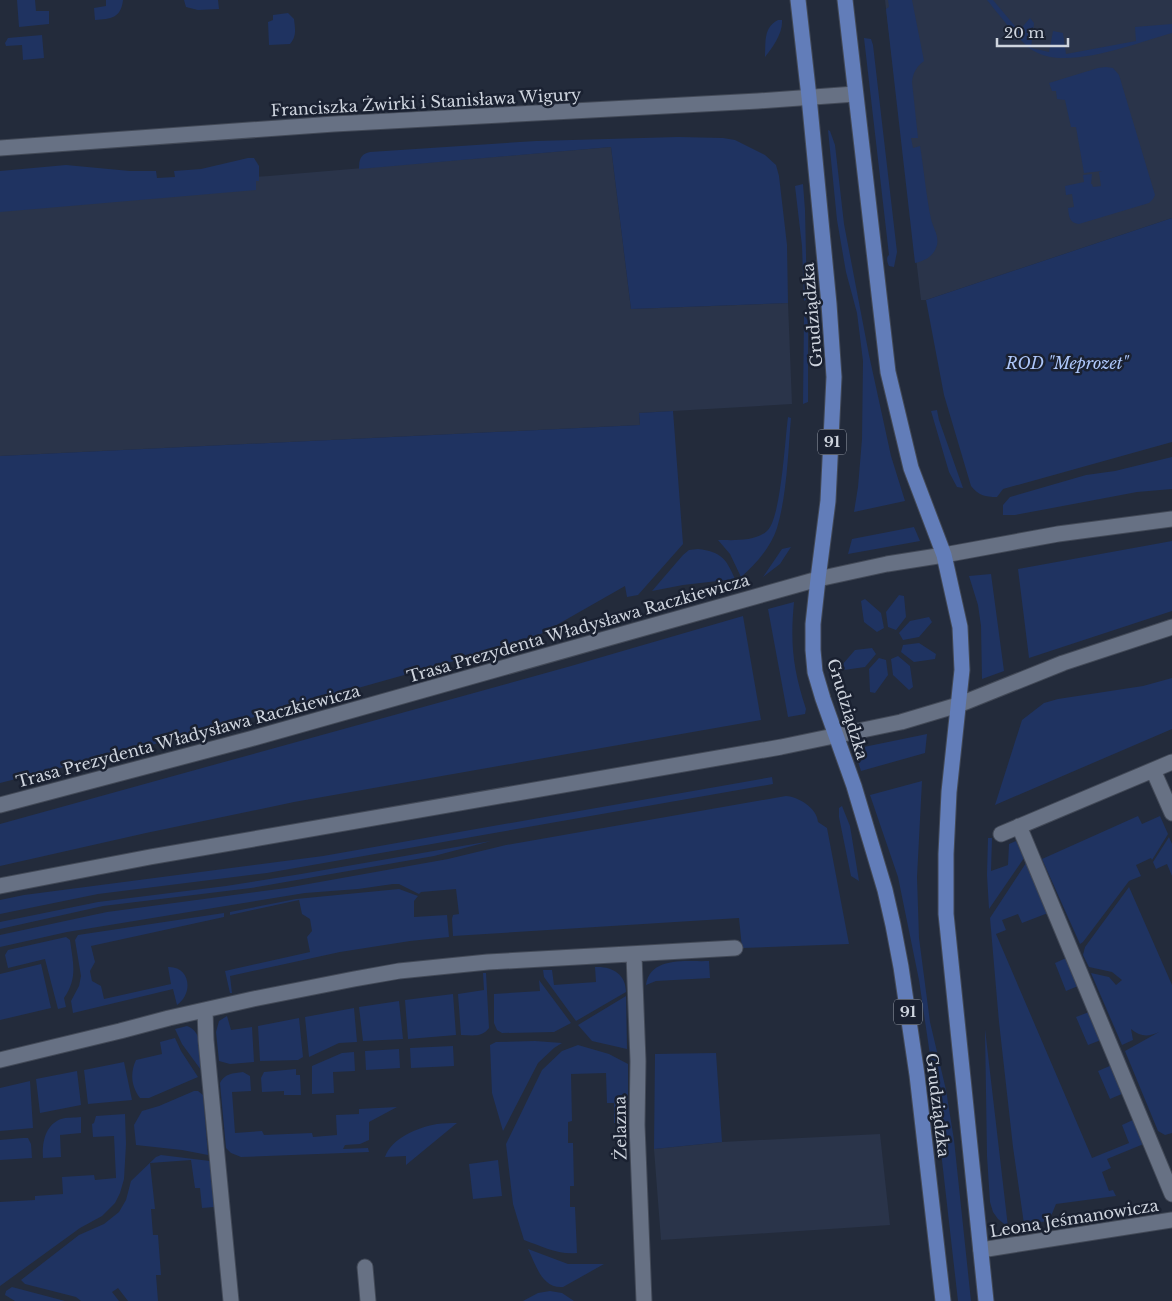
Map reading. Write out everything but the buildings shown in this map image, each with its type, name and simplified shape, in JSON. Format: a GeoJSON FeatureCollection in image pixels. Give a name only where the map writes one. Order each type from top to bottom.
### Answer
{"type":"FeatureCollection","features":[{"type":"Feature","properties":{"kind":"main road","name":"Grudziądzka"},"geometry":{"type":"LineString","coordinates":[[798,0],[829,304],[834,377],[828,502],[813,624],[813,650],[816,672],[835,736],[854,786],[885,890],[893,925],[917,1075],[943,1301]]}},
{"type":"Feature","properties":{"kind":"main road","name":"Grudziądzka"},"geometry":{"type":"LineString","coordinates":[[845,0],[889,379],[912,468],[944,556],[960,627],[962,654],[949,792],[946,914],[986,1301]]}},
{"type":"Feature","properties":{"kind":"street","name":"Franciszka Żwirki i Stanisława Wigury"},"geometry":{"type":"LineString","coordinates":[[0,148],[334,124],[855,94]]}},
{"type":"Feature","properties":{"kind":"street","name":"Trasa Prezydenta Władysława Raczkiewicza"},"geometry":{"type":"LineString","coordinates":[[0,805],[250,739],[818,579],[887,564],[944,556],[1058,534],[1172,518]]}},
{"type":"Feature","properties":{"kind":"street"},"geometry":{"type":"LineString","coordinates":[[0,886],[150,857],[781,747],[901,722],[958,704],[1063,663],[1172,627]]}},
{"type":"Feature","properties":{"kind":"street"},"geometry":{"type":"LineString","coordinates":[[1001,834],[1172,762]]}},
{"type":"Feature","properties":{"kind":"street"},"geometry":{"type":"LineString","coordinates":[[1153,770],[1172,813]]}},
{"type":"Feature","properties":{"kind":"street"},"geometry":{"type":"LineString","coordinates":[[1019,826],[1172,1194]]}},
{"type":"Feature","properties":{"kind":"street"},"geometry":{"type":"LineString","coordinates":[[0,1060],[205,1010],[354,978],[399,971],[488,962],[736,948]]}},
{"type":"Feature","properties":{"kind":"street","name":"Żelazna"},"geometry":{"type":"LineString","coordinates":[[634,955],[638,1061],[637,1125],[644,1301]]}},
{"type":"Feature","properties":{"kind":"street"},"geometry":{"type":"LineString","coordinates":[[205,1010],[206,1040],[231,1301]]}},
{"type":"Feature","properties":{"kind":"street","name":"Leona Jeśmanowicza"},"geometry":{"type":"LineString","coordinates":[[981,1250],[1172,1220]]}},
{"type":"Feature","properties":{"kind":"street"},"geometry":{"type":"LineString","coordinates":[[365,1267],[368,1301]]}},
{"type":"Feature","properties":{"kind":"shaded area"},"geometry":{"type":"Polygon","coordinates":[[[885,0],[1172,0],[1172,218],[926,300],[921,300],[885,0]]]}},
{"type":"Feature","properties":{"kind":"shaded area"},"geometry":{"type":"Polygon","coordinates":[[[611,147],[631,309],[788,303],[792,404],[639,413],[640,425],[0,456],[0,195],[269,176],[611,147]]]}},
{"type":"Feature","properties":{"kind":"shaded area"},"geometry":{"type":"Polygon","coordinates":[[[880,1134],[890,1225],[661,1240],[654,1149],[722,1142],[880,1134]]]}},
{"type":"Feature","properties":{"kind":"green space"},"geometry":{"type":"Polygon","coordinates":[[[17,0],[35,0],[36,11],[49,11],[49,24],[19,27],[17,0]]]}},
{"type":"Feature","properties":{"kind":"green space"},"geometry":{"type":"Polygon","coordinates":[[[106,0],[123,0],[120,11],[110,18],[95,20],[94,8],[106,6],[106,0]]]}},
{"type":"Feature","properties":{"kind":"green space"},"geometry":{"type":"Polygon","coordinates":[[[184,0],[218,0],[219,9],[198,10],[186,7],[184,0]]]}},
{"type":"Feature","properties":{"kind":"green space"},"geometry":{"type":"Polygon","coordinates":[[[888,0],[912,0],[924,61],[917,68],[912,79],[918,138],[911,138],[913,148],[920,146],[929,210],[937,235],[937,245],[931,255],[915,263],[886,9],[889,7],[888,0]]]}},
{"type":"Feature","properties":{"kind":"green space"},"geometry":{"type":"Polygon","coordinates":[[[987,0],[993,0],[1019,31],[1030,18],[1034,23],[1031,48],[1049,52],[1053,31],[1063,33],[1066,54],[1136,41],[1135,27],[1172,24],[1172,33],[1083,57],[1064,58],[1048,56],[1034,51],[1023,42],[987,0]]]}},
{"type":"Feature","properties":{"kind":"green space"},"geometry":{"type":"Polygon","coordinates":[[[288,13],[294,19],[294,38],[290,44],[269,45],[268,22],[273,20],[273,15],[288,13]]]}},
{"type":"Feature","properties":{"kind":"green space"},"geometry":{"type":"Polygon","coordinates":[[[782,20],[779,35],[765,57],[768,31],[773,23],[782,20]]]}},
{"type":"Feature","properties":{"kind":"green space"},"geometry":{"type":"Polygon","coordinates":[[[42,35],[44,58],[23,60],[22,45],[6,46],[5,43],[8,38],[42,35]]]}},
{"type":"Feature","properties":{"kind":"green space"},"geometry":{"type":"Polygon","coordinates":[[[864,38],[871,39],[873,45],[897,252],[894,267],[889,266],[887,260],[889,255],[864,38]]]}},
{"type":"Feature","properties":{"kind":"green space"},"geometry":{"type":"Polygon","coordinates":[[[1106,67],[1113,68],[1119,75],[1155,195],[1149,203],[1079,224],[1070,219],[1068,208],[1074,207],[1072,194],[1066,195],[1065,186],[1084,182],[1083,175],[1092,174],[1091,184],[1093,187],[1101,186],[1099,172],[1102,171],[1084,173],[1076,127],[1071,127],[1065,100],[1057,99],[1056,91],[1052,91],[1049,83],[1106,67]]]}},
{"type":"Feature","properties":{"kind":"green space"},"geometry":{"type":"Polygon","coordinates":[[[828,130],[835,145],[844,224],[869,355],[891,456],[905,501],[854,512],[862,439],[863,361],[857,313],[846,272],[837,220],[828,130]]]}},
{"type":"Feature","properties":{"kind":"green space"},"geometry":{"type":"Polygon","coordinates":[[[678,137],[735,140],[765,155],[776,165],[787,245],[788,303],[631,309],[611,147],[359,169],[361,158],[364,154],[370,152],[536,141],[678,137]]]}},
{"type":"Feature","properties":{"kind":"green space"},"geometry":{"type":"Polygon","coordinates":[[[254,158],[259,166],[259,181],[256,181],[256,190],[0,212],[0,171],[66,165],[130,171],[156,171],[157,178],[175,177],[174,171],[201,169],[254,158]]]}},
{"type":"Feature","properties":{"kind":"green space"},"geometry":{"type":"Polygon","coordinates":[[[803,184],[807,299],[804,301],[802,246],[795,186],[803,184]]]}},
{"type":"Feature","properties":{"kind":"green space","name":"ROD \"Meprozet\""},"geometry":{"type":"Polygon","coordinates":[[[1172,218],[1172,442],[1003,489],[997,497],[985,496],[976,492],[971,486],[944,395],[926,300],[1172,218]]]}},
{"type":"Feature","properties":{"kind":"green space"},"geometry":{"type":"Polygon","coordinates":[[[804,316],[808,320],[808,402],[803,404],[804,316]]]}},
{"type":"Feature","properties":{"kind":"green space"},"geometry":{"type":"Polygon","coordinates":[[[937,410],[963,488],[957,487],[949,472],[931,411],[937,410]]]}},
{"type":"Feature","properties":{"kind":"green space"},"geometry":{"type":"Polygon","coordinates":[[[673,411],[683,544],[638,595],[627,597],[625,586],[532,639],[187,736],[0,783],[0,456],[640,425],[639,413],[673,411]]]}},
{"type":"Feature","properties":{"kind":"green space"},"geometry":{"type":"Polygon","coordinates":[[[788,417],[791,418],[787,473],[777,528],[771,542],[762,555],[741,577],[730,554],[718,540],[743,540],[756,537],[767,531],[772,524],[779,495],[788,417]]]}},
{"type":"Feature","properties":{"kind":"green space"},"geometry":{"type":"Polygon","coordinates":[[[1172,457],[1172,489],[1137,492],[1015,515],[1003,515],[1003,505],[1010,497],[1086,475],[1115,471],[1172,457]]]}},
{"type":"Feature","properties":{"kind":"green space"},"geometry":{"type":"Polygon","coordinates":[[[914,527],[920,541],[848,554],[852,539],[914,527]]]}},
{"type":"Feature","properties":{"kind":"green space"},"geometry":{"type":"Polygon","coordinates":[[[1172,541],[1172,611],[1029,658],[1018,569],[1172,541]]]}},
{"type":"Feature","properties":{"kind":"green space"},"geometry":{"type":"Polygon","coordinates":[[[791,547],[780,564],[763,577],[782,549],[791,547]]]}},
{"type":"Feature","properties":{"kind":"green space"},"geometry":{"type":"Polygon","coordinates":[[[698,549],[712,552],[722,557],[735,579],[683,585],[652,591],[683,555],[689,550],[698,549]]]}},
{"type":"Feature","properties":{"kind":"green space"},"geometry":{"type":"Polygon","coordinates":[[[991,574],[1004,671],[982,679],[981,626],[978,605],[969,576],[991,574]]]}},
{"type":"Feature","properties":{"kind":"green space"},"geometry":{"type":"Polygon","coordinates":[[[899,595],[904,596],[906,617],[896,630],[888,627],[886,612],[899,595]]]}},
{"type":"Feature","properties":{"kind":"green space"},"geometry":{"type":"Polygon","coordinates":[[[865,599],[881,613],[884,628],[877,632],[864,622],[861,601],[865,599]]]}},
{"type":"Feature","properties":{"kind":"green space"},"geometry":{"type":"Polygon","coordinates":[[[794,602],[792,631],[795,669],[806,709],[805,714],[788,717],[768,609],[794,602]]]}},
{"type":"Feature","properties":{"kind":"green space"},"geometry":{"type":"Polygon","coordinates":[[[743,616],[761,720],[294,802],[0,866],[0,824],[571,666],[743,616]]]}},
{"type":"Feature","properties":{"kind":"green space"},"geometry":{"type":"Polygon","coordinates":[[[929,617],[932,622],[919,637],[903,640],[899,633],[910,621],[929,617]]]}},
{"type":"Feature","properties":{"kind":"green space"},"geometry":{"type":"Polygon","coordinates":[[[919,643],[936,654],[935,659],[914,662],[901,652],[903,645],[919,643]]]}},
{"type":"Feature","properties":{"kind":"green space"},"geometry":{"type":"Polygon","coordinates":[[[872,648],[876,654],[865,667],[844,670],[842,665],[855,650],[872,648]]]}},
{"type":"Feature","properties":{"kind":"green space"},"geometry":{"type":"Polygon","coordinates":[[[898,656],[910,666],[913,687],[909,690],[893,675],[891,659],[898,656]]]}},
{"type":"Feature","properties":{"kind":"green space"},"geometry":{"type":"Polygon","coordinates":[[[879,658],[886,660],[888,675],[875,693],[870,692],[869,669],[879,658]]]}},
{"type":"Feature","properties":{"kind":"green space"},"geometry":{"type":"Polygon","coordinates":[[[1172,678],[1172,729],[995,805],[1022,720],[1044,703],[1058,699],[1143,686],[1172,678]]]}},
{"type":"Feature","properties":{"kind":"green space"},"geometry":{"type":"Polygon","coordinates":[[[927,734],[925,753],[861,771],[854,749],[927,734]]]}},
{"type":"Feature","properties":{"kind":"green space"},"geometry":{"type":"Polygon","coordinates":[[[772,777],[773,784],[267,873],[98,894],[0,914],[0,900],[24,895],[323,856],[772,777]]]}},
{"type":"Feature","properties":{"kind":"green space"},"geometry":{"type":"Polygon","coordinates":[[[922,781],[917,877],[919,938],[930,1022],[946,1090],[954,1140],[971,1301],[958,1301],[930,1055],[919,980],[898,877],[870,795],[922,781]]]}},
{"type":"Feature","properties":{"kind":"green space"},"geometry":{"type":"Polygon","coordinates":[[[786,796],[806,804],[814,812],[818,822],[827,828],[849,944],[742,948],[739,918],[453,936],[453,915],[459,914],[456,889],[421,892],[419,894],[399,884],[393,884],[305,893],[67,932],[0,947],[0,935],[107,912],[286,888],[448,859],[506,845],[786,796]]]}},
{"type":"Feature","properties":{"kind":"green space"},"geometry":{"type":"Polygon","coordinates":[[[842,806],[850,826],[859,881],[851,876],[839,817],[839,808],[842,806]]]}},
{"type":"Feature","properties":{"kind":"green space"},"geometry":{"type":"Polygon","coordinates":[[[1138,816],[1142,824],[1160,816],[1168,834],[1152,860],[1151,858],[1136,865],[1141,876],[1129,881],[1080,944],[1042,859],[1138,816]]]}},
{"type":"Feature","properties":{"kind":"green space"},"geometry":{"type":"Polygon","coordinates":[[[1169,837],[1172,844],[1172,876],[1167,864],[1156,869],[1153,862],[1169,837]]]}},
{"type":"Feature","properties":{"kind":"green space"},"geometry":{"type":"Polygon","coordinates":[[[988,838],[992,838],[991,871],[1008,865],[1009,844],[1016,841],[1024,858],[989,909],[987,875],[988,838]]]}},
{"type":"Feature","properties":{"kind":"green space"},"geometry":{"type":"Polygon","coordinates":[[[491,841],[434,856],[251,888],[103,906],[0,929],[0,922],[98,902],[226,886],[491,841]]]}},
{"type":"Feature","properties":{"kind":"green space"},"geometry":{"type":"Polygon","coordinates":[[[1026,863],[1048,913],[1022,923],[1018,914],[1002,920],[1006,930],[996,934],[1092,1158],[1129,1143],[1122,1125],[1135,1119],[1146,1143],[1107,1159],[1111,1168],[1102,1172],[1109,1191],[1113,1190],[1116,1196],[1056,1204],[1049,1221],[1024,1224],[999,1022],[990,918],[1026,863]]]}},
{"type":"Feature","properties":{"kind":"green space"},"geometry":{"type":"Polygon","coordinates":[[[1129,887],[1172,985],[1172,1133],[1165,1135],[1158,1131],[1125,1051],[1159,1032],[1145,1035],[1138,1034],[1131,1029],[1133,1040],[1122,1045],[1091,973],[1109,977],[1116,985],[1122,980],[1112,972],[1089,967],[1083,955],[1085,947],[1129,887]]]}},
{"type":"Feature","properties":{"kind":"green space"},"geometry":{"type":"Polygon","coordinates":[[[399,889],[418,896],[414,901],[414,917],[447,915],[449,937],[340,952],[230,976],[232,993],[230,993],[225,971],[310,952],[307,937],[312,931],[310,919],[302,914],[299,900],[230,915],[230,912],[296,899],[399,889]]]}},
{"type":"Feature","properties":{"kind":"green space"},"geometry":{"type":"Polygon","coordinates":[[[224,913],[224,917],[91,946],[95,962],[90,971],[92,981],[101,986],[104,999],[171,984],[168,967],[181,971],[187,981],[186,994],[177,1005],[173,989],[73,1013],[71,1001],[79,986],[81,976],[75,940],[78,935],[224,913]]]}},
{"type":"Feature","properties":{"kind":"green space"},"geometry":{"type":"Polygon","coordinates":[[[66,937],[70,940],[73,977],[64,998],[66,1007],[58,1009],[45,959],[8,968],[5,955],[8,950],[66,937]]]}},
{"type":"Feature","properties":{"kind":"green space"},"geometry":{"type":"Polygon","coordinates":[[[1066,958],[1078,986],[1066,991],[1055,963],[1066,958]]]}},
{"type":"Feature","properties":{"kind":"green space"},"geometry":{"type":"Polygon","coordinates":[[[680,961],[709,961],[710,978],[656,981],[646,985],[654,969],[662,965],[680,961]]]}},
{"type":"Feature","properties":{"kind":"green space"},"geometry":{"type":"Polygon","coordinates":[[[41,964],[51,1008],[0,1020],[0,974],[41,964]]]}},
{"type":"Feature","properties":{"kind":"green space"},"geometry":{"type":"Polygon","coordinates":[[[595,967],[607,968],[617,972],[624,980],[626,992],[576,1021],[544,977],[543,970],[552,970],[554,985],[596,982],[595,967]]]}},
{"type":"Feature","properties":{"kind":"green space"},"geometry":{"type":"Polygon","coordinates":[[[483,973],[486,973],[489,1028],[480,1035],[461,1035],[458,994],[484,990],[483,973]]]}},
{"type":"Feature","properties":{"kind":"green space"},"geometry":{"type":"Polygon","coordinates":[[[539,980],[571,1023],[554,1032],[502,1033],[497,1030],[494,1023],[494,994],[540,991],[539,980]]]}},
{"type":"Feature","properties":{"kind":"green space"},"geometry":{"type":"Polygon","coordinates":[[[453,994],[456,1035],[408,1039],[405,1000],[453,994]]]}},
{"type":"Feature","properties":{"kind":"green space"},"geometry":{"type":"Polygon","coordinates":[[[626,996],[627,1049],[592,1041],[578,1025],[626,996]]]}},
{"type":"Feature","properties":{"kind":"green space"},"geometry":{"type":"Polygon","coordinates":[[[399,1001],[403,1039],[363,1041],[359,1007],[399,1001]]]}},
{"type":"Feature","properties":{"kind":"green space"},"geometry":{"type":"Polygon","coordinates":[[[354,1008],[357,1042],[339,1043],[309,1057],[305,1017],[354,1008]]]}},
{"type":"Feature","properties":{"kind":"green space"},"geometry":{"type":"Polygon","coordinates":[[[1089,1012],[1101,1040],[1088,1045],[1076,1017],[1089,1012]]]}},
{"type":"Feature","properties":{"kind":"green space"},"geometry":{"type":"Polygon","coordinates":[[[227,1016],[231,1030],[252,1027],[254,1062],[230,1064],[219,1061],[216,1032],[219,1021],[227,1016]]]}},
{"type":"Feature","properties":{"kind":"green space"},"geometry":{"type":"Polygon","coordinates":[[[299,1018],[303,1057],[298,1060],[260,1061],[258,1026],[299,1018]]]}},
{"type":"Feature","properties":{"kind":"green space"},"geometry":{"type":"Polygon","coordinates":[[[187,1026],[196,1033],[199,1039],[201,1070],[182,1044],[175,1029],[187,1026]]]}},
{"type":"Feature","properties":{"kind":"green space"},"geometry":{"type":"Polygon","coordinates":[[[985,1029],[1008,1227],[998,1219],[993,1212],[990,1202],[987,1156],[985,1029]]]}},
{"type":"Feature","properties":{"kind":"green space"},"geometry":{"type":"Polygon","coordinates":[[[175,1038],[198,1077],[149,1098],[140,1098],[132,1079],[136,1060],[162,1054],[160,1042],[175,1038]]]}},
{"type":"Feature","properties":{"kind":"green space"},"geometry":{"type":"Polygon","coordinates":[[[535,1041],[562,1043],[538,1063],[503,1131],[492,1093],[490,1045],[496,1042],[535,1041]]]}},
{"type":"Feature","properties":{"kind":"green space"},"geometry":{"type":"Polygon","coordinates":[[[578,1045],[609,1054],[628,1064],[628,1113],[624,1113],[624,1123],[614,1123],[614,1103],[607,1103],[606,1073],[571,1074],[572,1121],[568,1122],[568,1143],[573,1143],[574,1186],[570,1186],[570,1207],[575,1207],[577,1253],[563,1253],[524,1240],[513,1204],[506,1144],[542,1070],[562,1051],[578,1045]]]}},
{"type":"Feature","properties":{"kind":"green space"},"geometry":{"type":"Polygon","coordinates":[[[453,1046],[454,1066],[411,1068],[410,1048],[453,1046]]]}},
{"type":"Feature","properties":{"kind":"green space"},"geometry":{"type":"Polygon","coordinates":[[[399,1049],[400,1068],[366,1070],[365,1051],[399,1049]]]}},
{"type":"Feature","properties":{"kind":"green space"},"geometry":{"type":"Polygon","coordinates":[[[354,1052],[355,1071],[333,1072],[334,1093],[312,1094],[312,1066],[342,1053],[354,1052]]]}},
{"type":"Feature","properties":{"kind":"green space"},"geometry":{"type":"Polygon","coordinates":[[[716,1053],[722,1142],[654,1149],[655,1054],[716,1053]]]}},
{"type":"Feature","properties":{"kind":"green space"},"geometry":{"type":"Polygon","coordinates":[[[124,1062],[132,1100],[88,1104],[84,1070],[124,1062]]]}},
{"type":"Feature","properties":{"kind":"green space"},"geometry":{"type":"Polygon","coordinates":[[[1112,1065],[1124,1093],[1110,1099],[1098,1071],[1112,1065]]]}},
{"type":"Feature","properties":{"kind":"green space"},"geometry":{"type":"Polygon","coordinates":[[[296,1069],[296,1075],[300,1075],[301,1095],[284,1095],[284,1091],[262,1092],[261,1078],[264,1072],[296,1069]]]}},
{"type":"Feature","properties":{"kind":"green space"},"geometry":{"type":"Polygon","coordinates":[[[77,1071],[81,1105],[40,1113],[36,1079],[77,1071]]]}},
{"type":"Feature","properties":{"kind":"green space"},"geometry":{"type":"Polygon","coordinates":[[[243,1072],[250,1076],[251,1091],[232,1092],[235,1133],[262,1131],[264,1135],[312,1133],[313,1137],[337,1135],[336,1115],[359,1114],[359,1109],[397,1107],[369,1122],[369,1140],[360,1144],[345,1145],[343,1149],[368,1148],[369,1152],[241,1157],[231,1153],[226,1148],[220,1083],[226,1076],[243,1072]]]}},
{"type":"Feature","properties":{"kind":"green space"},"geometry":{"type":"Polygon","coordinates":[[[30,1081],[33,1128],[0,1131],[0,1088],[30,1081]]]}},
{"type":"Feature","properties":{"kind":"green space"},"geometry":{"type":"Polygon","coordinates":[[[198,1091],[203,1095],[208,1155],[136,1145],[134,1125],[142,1111],[198,1091]]]}},
{"type":"Feature","properties":{"kind":"green space"},"geometry":{"type":"Polygon","coordinates":[[[125,1114],[124,1179],[115,1203],[102,1216],[80,1228],[0,1286],[0,1202],[35,1200],[35,1196],[63,1194],[62,1177],[94,1175],[95,1180],[116,1178],[114,1136],[93,1137],[92,1124],[96,1116],[125,1114]]]}},
{"type":"Feature","properties":{"kind":"green space"},"geometry":{"type":"Polygon","coordinates":[[[81,1117],[81,1133],[60,1135],[61,1157],[43,1158],[44,1141],[51,1126],[63,1118],[81,1117]]]}},
{"type":"Feature","properties":{"kind":"green space"},"geometry":{"type":"Polygon","coordinates":[[[457,1123],[406,1165],[406,1156],[385,1157],[393,1144],[406,1134],[437,1124],[457,1123]]]}},
{"type":"Feature","properties":{"kind":"green space"},"geometry":{"type":"Polygon","coordinates":[[[28,1138],[31,1144],[32,1158],[0,1160],[0,1140],[28,1138]]]}},
{"type":"Feature","properties":{"kind":"green space"},"geometry":{"type":"Polygon","coordinates":[[[161,1155],[210,1161],[214,1207],[202,1208],[200,1188],[195,1188],[191,1160],[150,1163],[155,1209],[151,1209],[153,1235],[158,1235],[161,1275],[156,1275],[158,1301],[128,1301],[118,1288],[112,1292],[119,1301],[81,1301],[76,1297],[25,1284],[21,1280],[79,1235],[104,1224],[119,1212],[126,1200],[131,1181],[156,1157],[161,1155]]]}},
{"type":"Feature","properties":{"kind":"green space"},"geometry":{"type":"Polygon","coordinates":[[[498,1160],[502,1196],[473,1199],[469,1164],[498,1160]]]}},
{"type":"Feature","properties":{"kind":"green space"},"geometry":{"type":"Polygon","coordinates":[[[528,1249],[568,1264],[604,1264],[563,1287],[556,1287],[541,1275],[528,1249]]]}},
{"type":"Feature","properties":{"kind":"green space"},"geometry":{"type":"Polygon","coordinates":[[[12,1287],[65,1301],[15,1301],[5,1295],[6,1291],[12,1287]]]}},
{"type":"Feature","properties":{"kind":"green space"},"geometry":{"type":"Polygon","coordinates":[[[550,1291],[562,1293],[574,1301],[523,1301],[538,1293],[550,1291]]]}}]}
